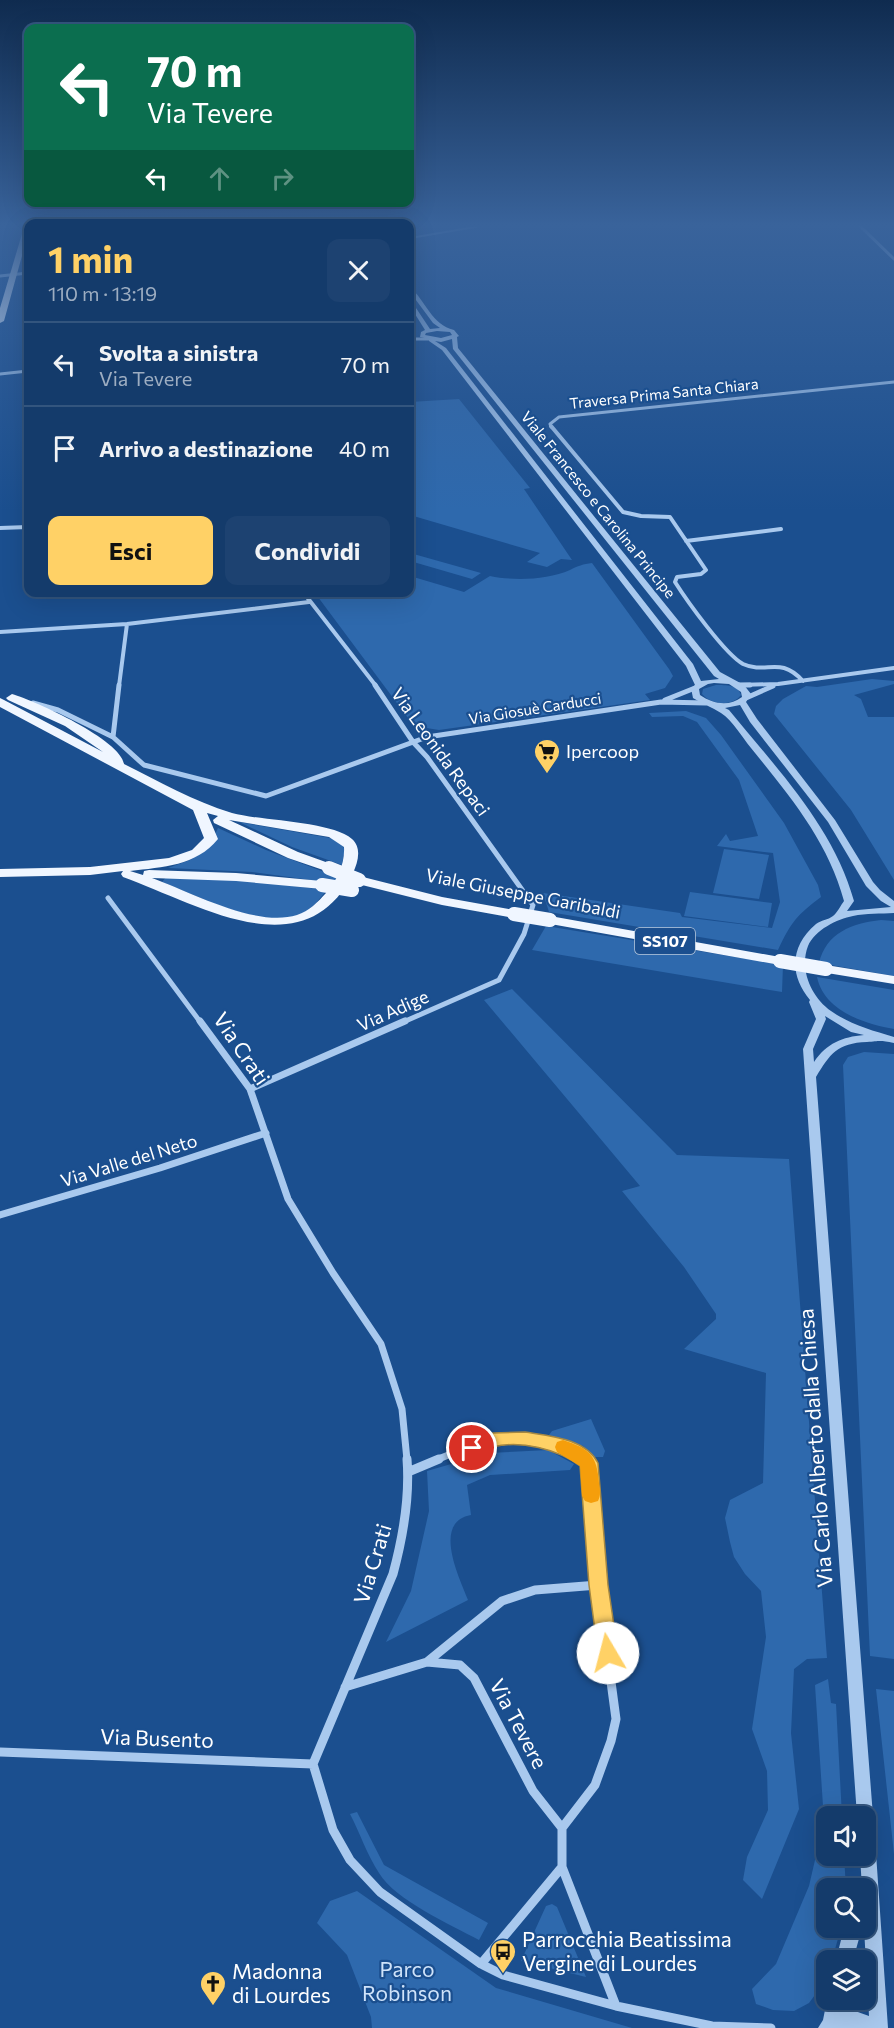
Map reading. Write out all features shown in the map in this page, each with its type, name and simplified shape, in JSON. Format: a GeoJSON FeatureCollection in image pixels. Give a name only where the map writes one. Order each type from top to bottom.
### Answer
{"type":"FeatureCollection","features":[{"type":"Feature","properties":{"kind":"main road"},"geometry":{"type":"LineString","coordinates":[[2,697],[73,741],[193,806],[249,835],[329,868],[355,885]]}},
{"type":"Feature","properties":{"kind":"main road"},"geometry":{"type":"LineString","coordinates":[[2,697],[56,716],[105,745],[125,769]]}},
{"type":"Feature","properties":{"kind":"main road"},"geometry":{"type":"LineString","coordinates":[[0,873],[90,871],[171,862],[197,853],[211,839],[193,806]]}},
{"type":"Feature","properties":{"kind":"main road"},"geometry":{"type":"LineString","coordinates":[[128,874],[219,909],[254,920],[277,922],[299,920],[316,910],[332,896],[349,870],[351,846],[345,840],[332,834],[232,818],[193,806]]}},
{"type":"Feature","properties":{"kind":"main road"},"geometry":{"type":"LineString","coordinates":[[90,871],[128,874],[205,874],[322,885],[355,885]]}},
{"type":"Feature","properties":{"kind":"main road","name":"Viale Giuseppe Garibaldi"},"geometry":{"type":"LineString","coordinates":[[355,885],[894,980]]}},
{"type":"Feature","properties":{"kind":"street","name":"Viale Francesco e Carolina Principe"},"geometry":{"type":"LineString","coordinates":[[419,322],[430,340],[444,349],[690,666],[697,686],[696,696],[726,712],[824,839],[846,882],[849,901],[838,916]]}},
{"type":"Feature","properties":{"kind":"street","name":"Viale Francesco e Carolina Principe"},"geometry":{"type":"LineString","coordinates":[[435,322],[457,334],[454,338],[455,348],[717,674],[745,690],[744,700],[753,720],[842,838],[865,880],[886,902],[894,905]]}},
{"type":"Feature","properties":{"kind":"street"},"geometry":{"type":"LineString","coordinates":[[414,337],[447,330]]}},
{"type":"Feature","properties":{"kind":"street"},"geometry":{"type":"LineString","coordinates":[[414,338],[454,338]]}},
{"type":"Feature","properties":{"kind":"street"},"geometry":{"type":"LineString","coordinates":[[0,374],[24,371]]}},
{"type":"Feature","properties":{"kind":"street","name":"Traversa Prima Santa Chiara"},"geometry":{"type":"LineString","coordinates":[[803,681],[787,666],[743,663],[731,652],[675,582],[677,577],[701,574],[706,570],[669,517],[641,516],[620,509],[550,424],[553,420],[576,415],[894,382]]}},
{"type":"Feature","properties":{"kind":"street"},"geometry":{"type":"LineString","coordinates":[[0,528],[24,527]]}},
{"type":"Feature","properties":{"kind":"street"},"geometry":{"type":"LineString","coordinates":[[686,541],[781,529]]}},
{"type":"Feature","properties":{"kind":"street","name":"Via Leonida Repaci"},"geometry":{"type":"LineString","coordinates":[[306,597],[375,685],[413,742],[428,757],[533,906],[524,934]]}},
{"type":"Feature","properties":{"kind":"street"},"geometry":{"type":"LineString","coordinates":[[0,632],[127,624],[309,602]]}},
{"type":"Feature","properties":{"kind":"street"},"geometry":{"type":"LineString","coordinates":[[113,737],[127,624]]}},
{"type":"Feature","properties":{"kind":"street"},"geometry":{"type":"LineString","coordinates":[[697,686],[714,681],[735,684],[778,684],[894,668]]}},
{"type":"Feature","properties":{"kind":"street"},"geometry":{"type":"LineString","coordinates":[[709,704],[729,705],[778,684]]}},
{"type":"Feature","properties":{"kind":"street","name":"Via Giosuè Carducci"},"geometry":{"type":"LineString","coordinates":[[662,702],[697,686]]}},
{"type":"Feature","properties":{"kind":"street","name":"Via Giosuè Carducci"},"geometry":{"type":"LineString","coordinates":[[2,697],[58,710],[113,737],[144,765],[266,796],[427,737],[662,702],[709,704]]}},
{"type":"Feature","properties":{"kind":"street","name":"Via Crati"},"geometry":{"type":"LineString","coordinates":[[108,898],[250,1089],[288,1199],[333,1273],[381,1344],[402,1409],[408,1472],[402,1541],[393,1574],[313,1764]]}},
{"type":"Feature","properties":{"kind":"street"},"geometry":{"type":"LineString","coordinates":[[880,1038],[837,1020],[814,1002],[806,991],[798,962],[807,936],[815,928],[838,916],[857,911],[894,910]]}},
{"type":"Feature","properties":{"kind":"street","name":"Via Adige"},"geometry":{"type":"LineString","coordinates":[[250,1089],[499,980],[524,934]]}},
{"type":"Feature","properties":{"kind":"street","name":"Via Carlo Alberto dalla Chiesa"},"geometry":{"type":"LineString","coordinates":[[814,1002],[821,1019],[808,1049],[864,1806]]}},
{"type":"Feature","properties":{"kind":"street"},"geometry":{"type":"LineString","coordinates":[[811,1076],[825,1052],[835,1045],[860,1039],[894,1040]]}},
{"type":"Feature","properties":{"kind":"street","name":"Via Valle del Neto"},"geometry":{"type":"LineString","coordinates":[[0,1215],[160,1168],[266,1133]]}},
{"type":"Feature","properties":{"kind":"street"},"geometry":{"type":"LineString","coordinates":[[408,1472],[493,1440],[525,1439],[557,1444],[575,1452],[589,1463],[598,1585],[616,1719],[596,1785],[562,1828],[562,1867],[616,2006]]}},
{"type":"Feature","properties":{"kind":"street","name":"Via Tevere"},"geometry":{"type":"LineString","coordinates":[[427,1662],[502,1601],[535,1590],[598,1585]]}},
{"type":"Feature","properties":{"kind":"street","name":"Via Tevere"},"geometry":{"type":"LineString","coordinates":[[345,1687],[427,1662],[460,1665],[474,1678],[533,1791],[562,1828]]}},
{"type":"Feature","properties":{"kind":"street","name":"Via Busento"},"geometry":{"type":"LineString","coordinates":[[0,1752],[313,1764]]}},
{"type":"Feature","properties":{"kind":"street"},"geometry":{"type":"LineString","coordinates":[[313,1764],[333,1830],[350,1860],[380,1892],[481,1964],[503,1975],[616,2006],[715,2027],[771,2028]]}},
{"type":"Feature","properties":{"kind":"street"},"geometry":{"type":"LineString","coordinates":[[868,1866],[879,2028]]}},
{"type":"Feature","properties":{"kind":"street"},"geometry":{"type":"LineString","coordinates":[[481,1964],[562,1867]]}},
{"type":"Feature","properties":{"kind":"street"},"geometry":{"type":"LineString","coordinates":[[829,2026],[833,2010]]}},
{"type":"Feature","properties":{"kind":"street"},"geometry":{"type":"LineString","coordinates":[[829,2026],[840,2019],[850,2018],[872,2028]]}},
{"type":"Feature","properties":{"kind":"green space"},"geometry":{"type":"Polygon","coordinates":[[[459,399],[530,488],[524,489],[572,560],[561,559],[547,567],[527,562],[540,553],[414,516],[414,402],[459,399]]]}},
{"type":"Feature","properties":{"kind":"green space"},"geometry":{"type":"Polygon","coordinates":[[[414,554],[481,573],[472,579],[414,562],[414,554]]]}},
{"type":"Feature","properties":{"kind":"green space"},"geometry":{"type":"Polygon","coordinates":[[[592,563],[673,676],[665,688],[645,694],[650,700],[439,730],[414,726],[318,597],[414,597],[414,577],[464,592],[490,576],[509,579],[541,578],[592,563]]]}},
{"type":"Feature","properties":{"kind":"green space"},"geometry":{"type":"Polygon","coordinates":[[[872,679],[894,681],[894,684],[854,695],[861,699],[868,717],[894,717],[894,880],[851,810],[774,714],[776,706],[783,699],[806,686],[817,687],[872,679]]]}},
{"type":"Feature","properties":{"kind":"green space"},"geometry":{"type":"Polygon","coordinates":[[[716,685],[734,687],[741,695],[737,699],[722,703],[706,698],[702,694],[703,689],[716,685]]]}},
{"type":"Feature","properties":{"kind":"green space"},"geometry":{"type":"Polygon","coordinates":[[[686,711],[706,718],[721,735],[784,823],[818,885],[821,897],[795,920],[778,950],[549,912],[543,893],[680,913],[682,917],[772,928],[780,902],[773,853],[717,846],[726,834],[730,841],[758,836],[739,780],[697,722],[683,716],[652,717],[649,713],[686,711]]]}},
{"type":"Feature","properties":{"kind":"green space"},"geometry":{"type":"Polygon","coordinates":[[[239,822],[336,839],[344,847],[342,865],[292,847],[239,822]]]}},
{"type":"Feature","properties":{"kind":"green space"},"geometry":{"type":"Polygon","coordinates":[[[218,828],[266,850],[356,884],[355,886],[252,872],[168,868],[190,860],[208,849],[218,828]]]}},
{"type":"Feature","properties":{"kind":"green space"},"geometry":{"type":"Polygon","coordinates":[[[724,849],[769,855],[759,899],[713,893],[724,849]]]}},
{"type":"Feature","properties":{"kind":"green space"},"geometry":{"type":"Polygon","coordinates":[[[167,876],[225,878],[327,890],[304,913],[288,918],[271,918],[232,910],[162,882],[167,876]]]}},
{"type":"Feature","properties":{"kind":"green space"},"geometry":{"type":"Polygon","coordinates":[[[690,892],[772,903],[768,927],[684,916],[690,892]]]}},
{"type":"Feature","properties":{"kind":"green space"},"geometry":{"type":"Polygon","coordinates":[[[881,920],[894,921],[894,976],[819,963],[828,944],[842,931],[860,924],[881,920]]]}},
{"type":"Feature","properties":{"kind":"green space"},"geometry":{"type":"Polygon","coordinates":[[[546,926],[783,965],[782,992],[532,950],[546,926]]]}},
{"type":"Feature","properties":{"kind":"green space"},"geometry":{"type":"Polygon","coordinates":[[[817,977],[894,990],[894,1029],[871,1024],[847,1014],[828,999],[817,977]]]}},
{"type":"Feature","properties":{"kind":"green space"},"geometry":{"type":"Polygon","coordinates":[[[512,989],[677,1155],[789,1159],[827,1658],[807,1659],[794,1669],[791,1733],[799,1809],[762,1899],[743,1880],[747,1857],[768,1810],[767,1771],[752,1729],[766,1637],[761,1591],[745,1574],[734,1557],[725,1518],[730,1500],[763,1483],[766,1373],[684,1349],[716,1319],[716,1314],[684,1267],[622,1191],[640,1186],[484,1000],[512,989]]]}},
{"type":"Feature","properties":{"kind":"green space"},"geometry":{"type":"Polygon","coordinates":[[[864,1052],[894,1054],[894,1659],[870,1656],[843,1065],[848,1057],[864,1052]]]}},
{"type":"Feature","properties":{"kind":"green space"},"geometry":{"type":"Polygon","coordinates":[[[591,1419],[605,1451],[603,1457],[594,1457],[583,1446],[549,1435],[552,1431],[591,1419]]]}},
{"type":"Feature","properties":{"kind":"green space"},"geometry":{"type":"Polygon","coordinates":[[[548,1450],[574,1464],[570,1470],[490,1475],[467,1485],[471,1515],[459,1520],[453,1528],[451,1539],[455,1565],[468,1600],[386,1642],[411,1591],[429,1511],[427,1471],[489,1453],[548,1450]]]}},
{"type":"Feature","properties":{"kind":"green space"},"geometry":{"type":"Polygon","coordinates":[[[828,1679],[831,1703],[836,1704],[841,1806],[823,1806],[815,1685],[828,1679]]]}},
{"type":"Feature","properties":{"kind":"green space"},"geometry":{"type":"Polygon","coordinates":[[[876,1689],[894,1691],[894,1854],[876,1689]]]}},
{"type":"Feature","properties":{"kind":"green space"},"geometry":{"type":"Polygon","coordinates":[[[357,1812],[384,1865],[488,1923],[479,1940],[424,1911],[397,1893],[387,1883],[371,1859],[350,1814],[357,1812]]]}},
{"type":"Feature","properties":{"kind":"green space"},"geometry":{"type":"Polygon","coordinates":[[[816,1856],[816,1866],[845,1866],[845,1878],[816,1878],[816,1938],[838,1938],[835,1950],[816,1950],[816,1994],[809,2003],[794,2011],[773,2010],[756,2004],[752,1989],[776,1964],[809,1886],[816,1856]]]}},
{"type":"Feature","properties":{"kind":"green space","name":"Parco Robinson"},"geometry":{"type":"Polygon","coordinates":[[[357,1891],[496,1988],[632,2028],[372,2028],[371,2017],[347,1955],[317,1923],[330,1901],[357,1891]]]}},
{"type":"Feature","properties":{"kind":"green space"},"geometry":{"type":"Polygon","coordinates":[[[552,1904],[557,1907],[586,1977],[521,1961],[546,1906],[552,1904]]]}},
{"type":"Feature","properties":{"kind":"slow traffic"},"geometry":{"type":"LineString","coordinates":[[563,1447],[575,1452],[589,1463],[591,1496]]}},
{"type":"Feature","properties":{"kind":"place","name":"Ipercoop"},"geometry":{"type":"Point","coordinates":[547,775]}},
{"type":"Feature","properties":{"kind":"place","name":"Parrocchia Beatissima Vergine di Lourdes"},"geometry":{"type":"Point","coordinates":[503,1975]}},
{"type":"Feature","properties":{"kind":"place","name":"Madonna di Lourdes"},"geometry":{"type":"Point","coordinates":[213,2007]}},
{"type":"Feature","properties":{"kind":"route"},"geometry":{"type":"LineString","coordinates":[[472,1448],[493,1440],[525,1439],[557,1444],[575,1452],[589,1463],[598,1585],[608,1653]]}}]}
